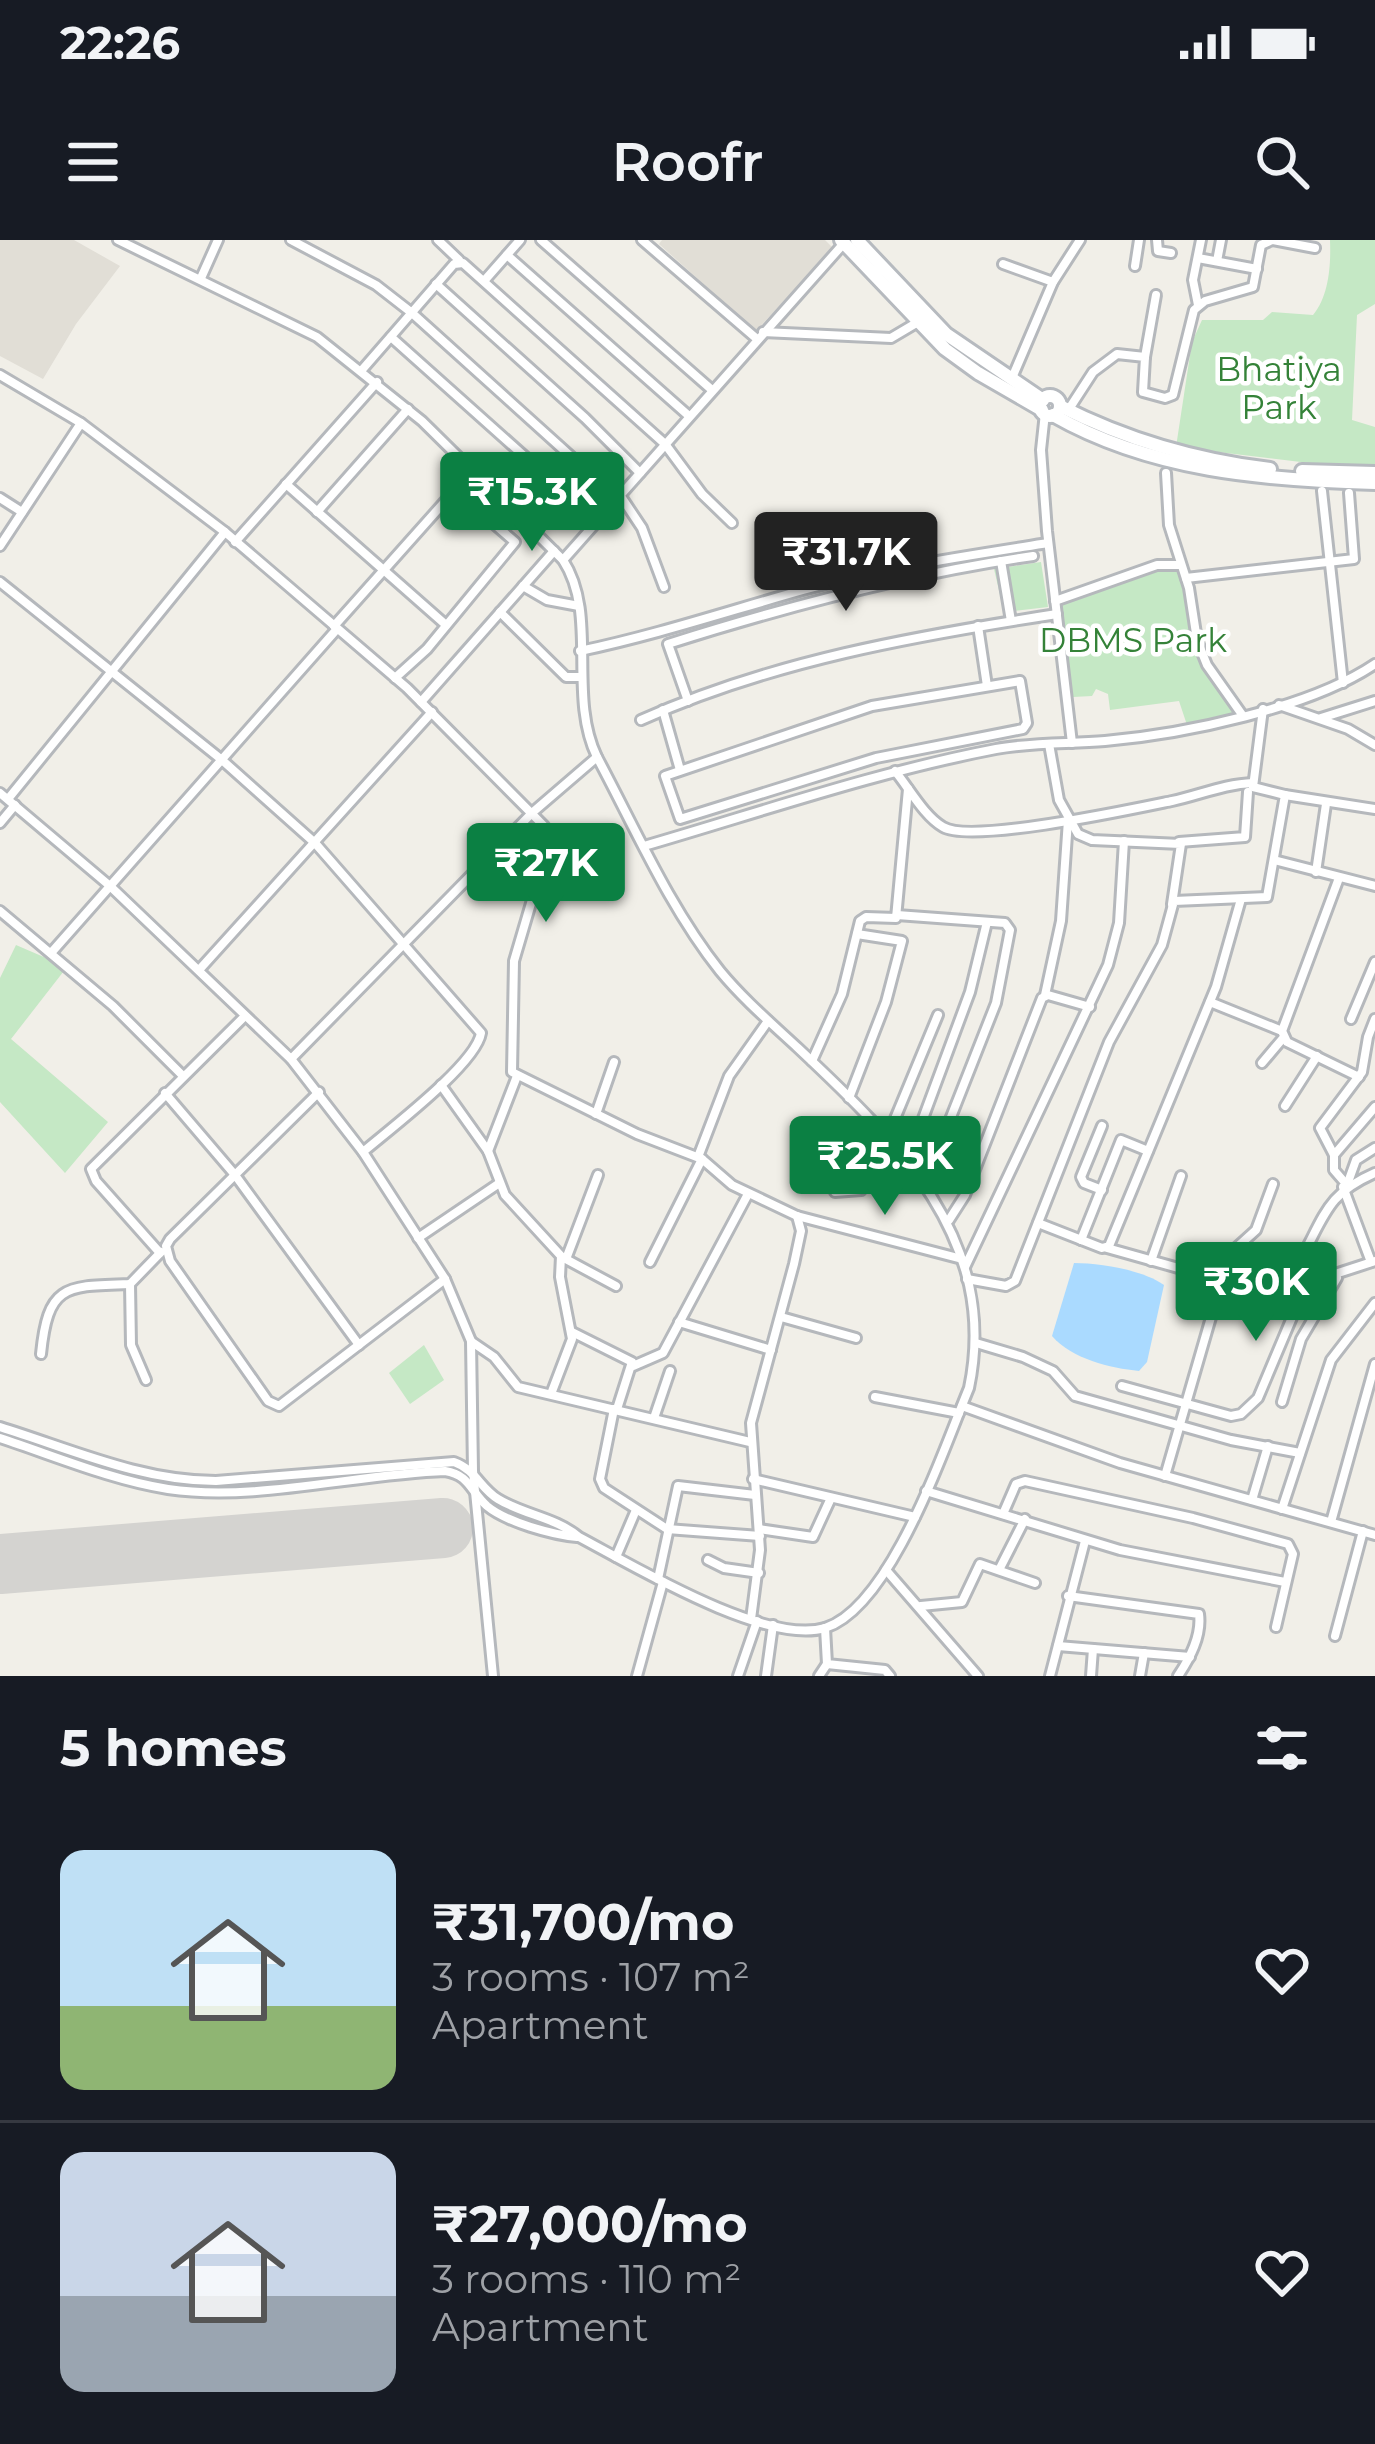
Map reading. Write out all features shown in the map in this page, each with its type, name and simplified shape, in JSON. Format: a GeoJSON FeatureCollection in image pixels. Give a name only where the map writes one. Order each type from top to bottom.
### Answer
{"type":"FeatureCollection","features":[{"type":"Feature","properties":{"kind":"main road"},"geometry":{"type":"LineString","coordinates":[[847,241],[918,322],[977,373],[1052,409],[1209,460],[1275,470],[1375,473]]}},
{"type":"Feature","properties":{"kind":"main road"},"geometry":{"type":"LineString","coordinates":[[847,241],[946,334],[1109,443],[1175,463],[1246,475],[1375,483]]}},
{"type":"Feature","properties":{"kind":"street"},"geometry":{"type":"LineString","coordinates":[[0,1426],[179,1480],[216,1481],[438,1461],[473,1471],[498,1499],[565,1526],[660,1581],[773,1625],[825,1628],[857,1604],[886,1570],[915,1517],[969,1388],[976,1343],[964,1269],[948,1221],[925,1183],[849,1097],[720,970],[644,846],[597,757],[588,739],[580,677],[579,606],[572,574],[563,560],[362,370],[317,338],[140,245],[118,240]]}},
{"type":"Feature","properties":{"kind":"street"},"geometry":{"type":"LineString","coordinates":[[200,278],[218,240]]}},
{"type":"Feature","properties":{"kind":"street"},"geometry":{"type":"LineString","coordinates":[[291,240],[376,285],[412,313],[619,496],[642,529],[664,587]]}},
{"type":"Feature","properties":{"kind":"street"},"geometry":{"type":"LineString","coordinates":[[438,240],[665,444],[702,494],[732,523]]}},
{"type":"Feature","properties":{"kind":"street"},"geometry":{"type":"LineString","coordinates":[[484,281],[520,240]]}},
{"type":"Feature","properties":{"kind":"street"},"geometry":{"type":"LineString","coordinates":[[541,240],[712,390]]}},
{"type":"Feature","properties":{"kind":"street"},"geometry":{"type":"LineString","coordinates":[[642,240],[760,336],[891,338],[918,322]]}},
{"type":"Feature","properties":{"kind":"street"},"geometry":{"type":"LineString","coordinates":[[1012,380],[1053,282],[1080,240]]}},
{"type":"Feature","properties":{"kind":"street"},"geometry":{"type":"LineString","coordinates":[[1136,266],[1139,240]]}},
{"type":"Feature","properties":{"kind":"street"},"geometry":{"type":"LineString","coordinates":[[1157,240],[1158,251],[1171,253]]}},
{"type":"Feature","properties":{"kind":"street"},"geometry":{"type":"LineString","coordinates":[[1156,295],[1143,392],[1170,397],[1198,304],[1193,287],[1201,240]]}},
{"type":"Feature","properties":{"kind":"street"},"geometry":{"type":"LineString","coordinates":[[1217,262],[1220,240]]}},
{"type":"Feature","properties":{"kind":"street"},"geometry":{"type":"LineString","coordinates":[[1198,304],[1253,287],[1266,240],[1316,248]]}},
{"type":"Feature","properties":{"kind":"street"},"geometry":{"type":"LineString","coordinates":[[563,560],[847,241]]}},
{"type":"Feature","properties":{"kind":"street"},"geometry":{"type":"LineString","coordinates":[[507,255],[689,416]]}},
{"type":"Feature","properties":{"kind":"street"},"geometry":{"type":"LineString","coordinates":[[1198,258],[1256,269]]}},
{"type":"Feature","properties":{"kind":"street"},"geometry":{"type":"LineString","coordinates":[[362,370],[460,261]]}},
{"type":"Feature","properties":{"kind":"street"},"geometry":{"type":"LineString","coordinates":[[1003,264],[1053,282]]}},
{"type":"Feature","properties":{"kind":"street"},"geometry":{"type":"LineString","coordinates":[[436,284],[586,418],[640,473]]}},
{"type":"Feature","properties":{"kind":"street"},"geometry":{"type":"LineString","coordinates":[[391,337],[597,521]]}},
{"type":"Feature","properties":{"kind":"street"},"geometry":{"type":"LineString","coordinates":[[1072,743],[1040,450],[1052,409],[1108,357],[1145,357]]}},
{"type":"Feature","properties":{"kind":"street"},"geometry":{"type":"LineString","coordinates":[[0,375],[81,423],[224,532],[422,702],[544,826],[548,842],[514,961],[509,1062],[517,1076],[700,1158],[748,1194],[796,1216],[1011,1285],[1109,1042],[1162,945],[1179,842]]}},
{"type":"Feature","properties":{"kind":"street"},"geometry":{"type":"LineString","coordinates":[[235,542],[377,382]]}},
{"type":"Feature","properties":{"kind":"street"},"geometry":{"type":"LineString","coordinates":[[317,512],[408,409]]}},
{"type":"Feature","properties":{"kind":"street"},"geometry":{"type":"LineString","coordinates":[[0,546],[81,423]]}},
{"type":"Feature","properties":{"kind":"street"},"geometry":{"type":"LineString","coordinates":[[51,953],[472,471]]}},
{"type":"Feature","properties":{"kind":"street"},"geometry":{"type":"LineString","coordinates":[[1166,473],[1168,525],[1186,578],[1202,655],[1243,716]]}},
{"type":"Feature","properties":{"kind":"street"},"geometry":{"type":"LineString","coordinates":[[286,484],[446,626]]}},
{"type":"Feature","properties":{"kind":"street"},"geometry":{"type":"LineString","coordinates":[[395,678],[446,626],[514,542],[455,490]]}},
{"type":"Feature","properties":{"kind":"street"},"geometry":{"type":"LineString","coordinates":[[1322,491],[1343,683]]}},
{"type":"Feature","properties":{"kind":"street"},"geometry":{"type":"LineString","coordinates":[[1186,578],[1351,561],[1355,556],[1349,493]]}},
{"type":"Feature","properties":{"kind":"street"},"geometry":{"type":"LineString","coordinates":[[0,499],[22,512]]}},
{"type":"Feature","properties":{"kind":"street"},"geometry":{"type":"LineString","coordinates":[[0,823],[8,799],[224,532]]}},
{"type":"Feature","properties":{"kind":"street"},"geometry":{"type":"LineString","coordinates":[[580,651],[682,628],[805,590],[1048,543]]}},
{"type":"Feature","properties":{"kind":"street"},"geometry":{"type":"LineString","coordinates":[[422,702],[554,551]]}},
{"type":"Feature","properties":{"kind":"street"},"geometry":{"type":"LineString","coordinates":[[688,701],[668,644],[812,600],[1033,556]]}},
{"type":"Feature","properties":{"kind":"street"},"geometry":{"type":"LineString","coordinates":[[1001,561],[1011,621]]}},
{"type":"Feature","properties":{"kind":"street"},"geometry":{"type":"LineString","coordinates":[[1055,601],[1157,566],[1181,565]]}},
{"type":"Feature","properties":{"kind":"street"},"geometry":{"type":"LineString","coordinates":[[0,583],[222,760],[315,843],[481,1033],[479,1043],[441,1085],[363,1152]]}},
{"type":"Feature","properties":{"kind":"street"},"geometry":{"type":"LineString","coordinates":[[524,586],[547,600],[579,606]]}},
{"type":"Feature","properties":{"kind":"street"},"geometry":{"type":"LineString","coordinates":[[500,612],[566,677],[580,677]]}},
{"type":"Feature","properties":{"kind":"street"},"geometry":{"type":"LineString","coordinates":[[641,720],[776,670],[978,626],[1057,614]]}},
{"type":"Feature","properties":{"kind":"street"},"geometry":{"type":"LineString","coordinates":[[978,626],[988,686]]}},
{"type":"Feature","properties":{"kind":"street"},"geometry":{"type":"LineString","coordinates":[[644,846],[895,771],[1004,747],[1158,736],[1243,716],[1343,683],[1375,664]]}},
{"type":"Feature","properties":{"kind":"street"},"geometry":{"type":"LineString","coordinates":[[1020,681],[1028,723],[1023,729],[876,758],[680,819],[665,776],[680,770],[872,706],[1020,681]]}},
{"type":"Feature","properties":{"kind":"street"},"geometry":{"type":"LineString","coordinates":[[1320,719],[1375,700]]}},
{"type":"Feature","properties":{"kind":"street"},"geometry":{"type":"LineString","coordinates":[[1278,705],[1375,745]]}},
{"type":"Feature","properties":{"kind":"street"},"geometry":{"type":"LineString","coordinates":[[1049,744],[1054,783],[1068,820],[1087,839],[1179,842],[1245,837],[1263,709]]}},
{"type":"Feature","properties":{"kind":"street"},"geometry":{"type":"LineString","coordinates":[[663,710],[680,770]]}},
{"type":"Feature","properties":{"kind":"street"},"geometry":{"type":"LineString","coordinates":[[200,970],[432,712]]}},
{"type":"Feature","properties":{"kind":"street"},"geometry":{"type":"LineString","coordinates":[[291,1059],[533,812],[597,757]]}},
{"type":"Feature","properties":{"kind":"street"},"geometry":{"type":"LineString","coordinates":[[895,771],[936,821],[960,833],[1068,820],[1174,801],[1223,786],[1375,809]]}},
{"type":"Feature","properties":{"kind":"street"},"geometry":{"type":"LineString","coordinates":[[812,1061],[842,994],[863,918],[894,920],[897,915],[909,788]]}},
{"type":"Feature","properties":{"kind":"street"},"geometry":{"type":"LineString","coordinates":[[1172,904],[1179,898],[1267,897],[1286,795]]}},
{"type":"Feature","properties":{"kind":"street"},"geometry":{"type":"LineString","coordinates":[[8,799],[110,886],[291,1059],[363,1152],[445,1280],[472,1341],[473,1471],[493,1676]]}},
{"type":"Feature","properties":{"kind":"street"},"geometry":{"type":"LineString","coordinates":[[1316,872],[1326,804]]}},
{"type":"Feature","properties":{"kind":"street"},"geometry":{"type":"LineString","coordinates":[[948,1221],[965,1195],[1046,995],[1061,921],[1068,820]]}},
{"type":"Feature","properties":{"kind":"street"},"geometry":{"type":"LineString","coordinates":[[964,1269],[1115,946],[1124,841]]}},
{"type":"Feature","properties":{"kind":"street"},"geometry":{"type":"LineString","coordinates":[[1274,860],[1375,886]]}},
{"type":"Feature","properties":{"kind":"street"},"geometry":{"type":"LineString","coordinates":[[1262,1063],[1283,1034],[1339,878]]}},
{"type":"Feature","properties":{"kind":"street"},"geometry":{"type":"LineString","coordinates":[[1107,1248],[1210,1002],[1241,899]]}},
{"type":"Feature","properties":{"kind":"street"},"geometry":{"type":"LineString","coordinates":[[0,910],[113,1006],[182,1075]]}},
{"type":"Feature","properties":{"kind":"street"},"geometry":{"type":"LineString","coordinates":[[897,915],[1005,923],[1010,930],[996,1003],[925,1183]]}},
{"type":"Feature","properties":{"kind":"street"},"geometry":{"type":"LineString","coordinates":[[908,1159],[970,992],[987,922]]}},
{"type":"Feature","properties":{"kind":"street"},"geometry":{"type":"LineString","coordinates":[[849,1097],[886,1002],[902,941],[856,934]]}},
{"type":"Feature","properties":{"kind":"street"},"geometry":{"type":"LineString","coordinates":[[1352,1019],[1375,962]]}},
{"type":"Feature","properties":{"kind":"street"},"geometry":{"type":"LineString","coordinates":[[1046,995],[1090,1007]]}},
{"type":"Feature","properties":{"kind":"street"},"geometry":{"type":"LineString","coordinates":[[1210,1002],[1283,1034],[1359,1077]]}},
{"type":"Feature","properties":{"kind":"street"},"geometry":{"type":"LineString","coordinates":[[835,1192],[861,1190],[938,1015]]}},
{"type":"Feature","properties":{"kind":"street"},"geometry":{"type":"LineString","coordinates":[[245,1016],[91,1169],[95,1181],[163,1249],[274,1405],[285,1402],[445,1280]]}},
{"type":"Feature","properties":{"kind":"street"},"geometry":{"type":"LineString","coordinates":[[1334,1155],[1320,1129],[1359,1077],[1375,1019]]}},
{"type":"Feature","properties":{"kind":"street"},"geometry":{"type":"LineString","coordinates":[[650,1262],[700,1158],[729,1076],[768,1021]]}},
{"type":"Feature","properties":{"kind":"street"},"geometry":{"type":"LineString","coordinates":[[1285,1106],[1317,1056]]}},
{"type":"Feature","properties":{"kind":"street"},"geometry":{"type":"LineString","coordinates":[[596,1114],[614,1062]]}},
{"type":"Feature","properties":{"kind":"street"},"geometry":{"type":"LineString","coordinates":[[488,1151],[517,1076]]}},
{"type":"Feature","properties":{"kind":"street"},"geometry":{"type":"LineString","coordinates":[[441,1085],[488,1151],[499,1184],[563,1258],[616,1286]]}},
{"type":"Feature","properties":{"kind":"street"},"geometry":{"type":"LineString","coordinates":[[146,1380],[130,1345],[130,1284],[320,1092]]}},
{"type":"Feature","properties":{"kind":"street"},"geometry":{"type":"LineString","coordinates":[[165,1093],[235,1175],[359,1346]]}},
{"type":"Feature","properties":{"kind":"street"},"geometry":{"type":"LineString","coordinates":[[1304,1255],[1325,1275],[1338,1276],[1373,1262],[1345,1186],[1332,1166],[1334,1155],[1375,1108]]}},
{"type":"Feature","properties":{"kind":"street"},"geometry":{"type":"LineString","coordinates":[[1102,1126],[1082,1177],[1084,1183],[1102,1190]]}},
{"type":"Feature","properties":{"kind":"street"},"geometry":{"type":"LineString","coordinates":[[1082,1240],[1121,1140],[1148,1150]]}},
{"type":"Feature","properties":{"kind":"street"},"geometry":{"type":"LineString","coordinates":[[1038,1223],[1203,1276],[1223,1276],[1236,1268],[1279,1276],[1304,1255],[1356,1160],[1375,1148]]}},
{"type":"Feature","properties":{"kind":"street"},"geometry":{"type":"LineString","coordinates":[[1345,1186],[1375,1173]]}},
{"type":"Feature","properties":{"kind":"street"},"geometry":{"type":"LineString","coordinates":[[551,1394],[572,1331],[560,1277],[563,1258],[598,1175]]}},
{"type":"Feature","properties":{"kind":"street"},"geometry":{"type":"LineString","coordinates":[[1151,1261],[1181,1176]]}},
{"type":"Feature","properties":{"kind":"street"},"geometry":{"type":"LineString","coordinates":[[418,1238],[499,1184]]}},
{"type":"Feature","properties":{"kind":"street"},"geometry":{"type":"LineString","coordinates":[[1165,1476],[1223,1276],[1235,1249],[1256,1230],[1273,1184]]}},
{"type":"Feature","properties":{"kind":"street"},"geometry":{"type":"LineString","coordinates":[[748,1194],[663,1353],[633,1366],[615,1409],[600,1479],[604,1488],[668,1529],[814,1537],[830,1498]]}},
{"type":"Feature","properties":{"kind":"street"},"geometry":{"type":"LineString","coordinates":[[738,1676],[754,1619],[759,1573],[750,1442],[753,1410],[801,1231],[796,1216]]}},
{"type":"Feature","properties":{"kind":"street"},"geometry":{"type":"LineString","coordinates":[[1122,1386],[1235,1416],[1255,1403],[1316,1263]]}},
{"type":"Feature","properties":{"kind":"street"},"geometry":{"type":"LineString","coordinates":[[1282,1402],[1301,1339],[1338,1276]]}},
{"type":"Feature","properties":{"kind":"street"},"geometry":{"type":"LineString","coordinates":[[41,1354],[45,1316],[52,1302],[90,1283],[130,1284]]}},
{"type":"Feature","properties":{"kind":"street"},"geometry":{"type":"LineString","coordinates":[[1282,1509],[1331,1360],[1375,1303]]}},
{"type":"Feature","properties":{"kind":"street"},"geometry":{"type":"LineString","coordinates":[[781,1317],[856,1338]]}},
{"type":"Feature","properties":{"kind":"street"},"geometry":{"type":"LineString","coordinates":[[679,1322],[771,1350]]}},
{"type":"Feature","properties":{"kind":"street"},"geometry":{"type":"LineString","coordinates":[[572,1331],[627,1357],[633,1366]]}},
{"type":"Feature","properties":{"kind":"street"},"geometry":{"type":"LineString","coordinates":[[472,1341],[494,1357],[518,1387],[750,1442]]}},
{"type":"Feature","properties":{"kind":"street"},"geometry":{"type":"LineString","coordinates":[[976,1343],[1052,1371],[1070,1393],[1300,1453]]}},
{"type":"Feature","properties":{"kind":"street"},"geometry":{"type":"LineString","coordinates":[[1331,1522],[1375,1364]]}},
{"type":"Feature","properties":{"kind":"street"},"geometry":{"type":"LineString","coordinates":[[654,1418],[670,1371]]}},
{"type":"Feature","properties":{"kind":"street"},"geometry":{"type":"LineString","coordinates":[[875,1397],[960,1409],[1165,1476],[1375,1535]]}},
{"type":"Feature","properties":{"kind":"street"},"geometry":{"type":"LineString","coordinates":[[0,1438],[171,1489],[213,1491],[445,1471],[463,1475],[495,1511],[553,1535],[579,1537]]}},
{"type":"Feature","properties":{"kind":"street"},"geometry":{"type":"LineString","coordinates":[[1252,1500],[1268,1446]]}},
{"type":"Feature","properties":{"kind":"street"},"geometry":{"type":"LineString","coordinates":[[753,1479],[915,1517]]}},
{"type":"Feature","properties":{"kind":"street"},"geometry":{"type":"LineString","coordinates":[[1003,1514],[1016,1484],[1024,1481],[1193,1518],[1292,1546],[1276,1627]]}},
{"type":"Feature","properties":{"kind":"street"},"geometry":{"type":"LineString","coordinates":[[637,1676],[678,1486],[755,1495]]}},
{"type":"Feature","properties":{"kind":"street"},"geometry":{"type":"LineString","coordinates":[[926,1491],[1085,1541],[1285,1582]]}},
{"type":"Feature","properties":{"kind":"street"},"geometry":{"type":"LineString","coordinates":[[616,1557],[636,1510]]}},
{"type":"Feature","properties":{"kind":"street"},"geometry":{"type":"LineString","coordinates":[[999,1570],[1025,1519]]}},
{"type":"Feature","properties":{"kind":"street"},"geometry":{"type":"LineString","coordinates":[[1335,1636],[1363,1531]]}},
{"type":"Feature","properties":{"kind":"street"},"geometry":{"type":"LineString","coordinates":[[1050,1676],[1085,1541]]}},
{"type":"Feature","properties":{"kind":"street"},"geometry":{"type":"LineString","coordinates":[[708,1560],[724,1568],[759,1573]]}},
{"type":"Feature","properties":{"kind":"street"},"geometry":{"type":"LineString","coordinates":[[921,1606],[962,1602],[977,1566],[1035,1582]]}},
{"type":"Feature","properties":{"kind":"street"},"geometry":{"type":"LineString","coordinates":[[886,1570],[978,1676]]}},
{"type":"Feature","properties":{"kind":"street"},"geometry":{"type":"LineString","coordinates":[[1068,1596],[1199,1614],[1190,1657],[1178,1676]]}},
{"type":"Feature","properties":{"kind":"street"},"geometry":{"type":"LineString","coordinates":[[773,1625],[766,1676],[777,1676]]}},
{"type":"Feature","properties":{"kind":"street"},"geometry":{"type":"LineString","coordinates":[[819,1676],[827,1664],[825,1628]]}},
{"type":"Feature","properties":{"kind":"street"},"geometry":{"type":"LineString","coordinates":[[1058,1646],[1190,1657]]}},
{"type":"Feature","properties":{"kind":"street"},"geometry":{"type":"LineString","coordinates":[[1091,1676],[1093,1649]]}},
{"type":"Feature","properties":{"kind":"street"},"geometry":{"type":"LineString","coordinates":[[1140,1676],[1144,1653]]}},
{"type":"Feature","properties":{"kind":"street"},"geometry":{"type":"LineString","coordinates":[[827,1664],[885,1670],[890,1676]]}},
{"type":"Feature","properties":{"kind":"shaded area"},"geometry":{"type":"Polygon","coordinates":[[[0,240],[74,240],[120,266],[76,324],[43,379],[0,356],[0,240]]]}},
{"type":"Feature","properties":{"kind":"shaded area"},"geometry":{"type":"Polygon","coordinates":[[[662,240],[825,240],[833,248],[756,331],[659,244],[662,240]]]}},
{"type":"Feature","properties":{"kind":"green space","name":"Bhatiya Park"},"geometry":{"type":"Polygon","coordinates":[[[1330,240],[1375,240],[1375,304],[1357,315],[1352,420],[1375,427],[1375,471],[1176,447],[1192,342],[1202,320],[1263,320],[1272,312],[1313,315],[1326,290],[1330,240]]]}},
{"type":"Feature","properties":{"kind":"green space"},"geometry":{"type":"Polygon","coordinates":[[[1041,562],[1048,607],[1004,612],[994,569],[1041,562]]]}},
{"type":"Feature","properties":{"kind":"green space","name":"DBMS Park"},"geometry":{"type":"Polygon","coordinates":[[[1170,563],[1184,581],[1201,659],[1239,715],[1187,725],[1179,701],[1110,710],[1108,694],[1096,689],[1092,696],[1073,697],[1058,602],[1170,563]]]}},
{"type":"Feature","properties":{"kind":"green space"},"geometry":{"type":"Polygon","coordinates":[[[16,945],[67,967],[11,1039],[108,1122],[65,1173],[0,1102],[0,978],[16,945]]]}},
{"type":"Feature","properties":{"kind":"green space"},"geometry":{"type":"Polygon","coordinates":[[[424,1345],[444,1380],[410,1404],[389,1373],[424,1345]]]}},
{"type":"Feature","properties":{"kind":"water"},"geometry":{"type":"Polygon","coordinates":[[[1074,1263],[1121,1268],[1164,1285],[1147,1362],[1139,1371],[1092,1361],[1052,1336],[1074,1263]]]}},
{"type":"Feature","properties":{"kind":"runway"},"geometry":{"type":"LineString","coordinates":[[0,1564],[443,1528]]}}]}
